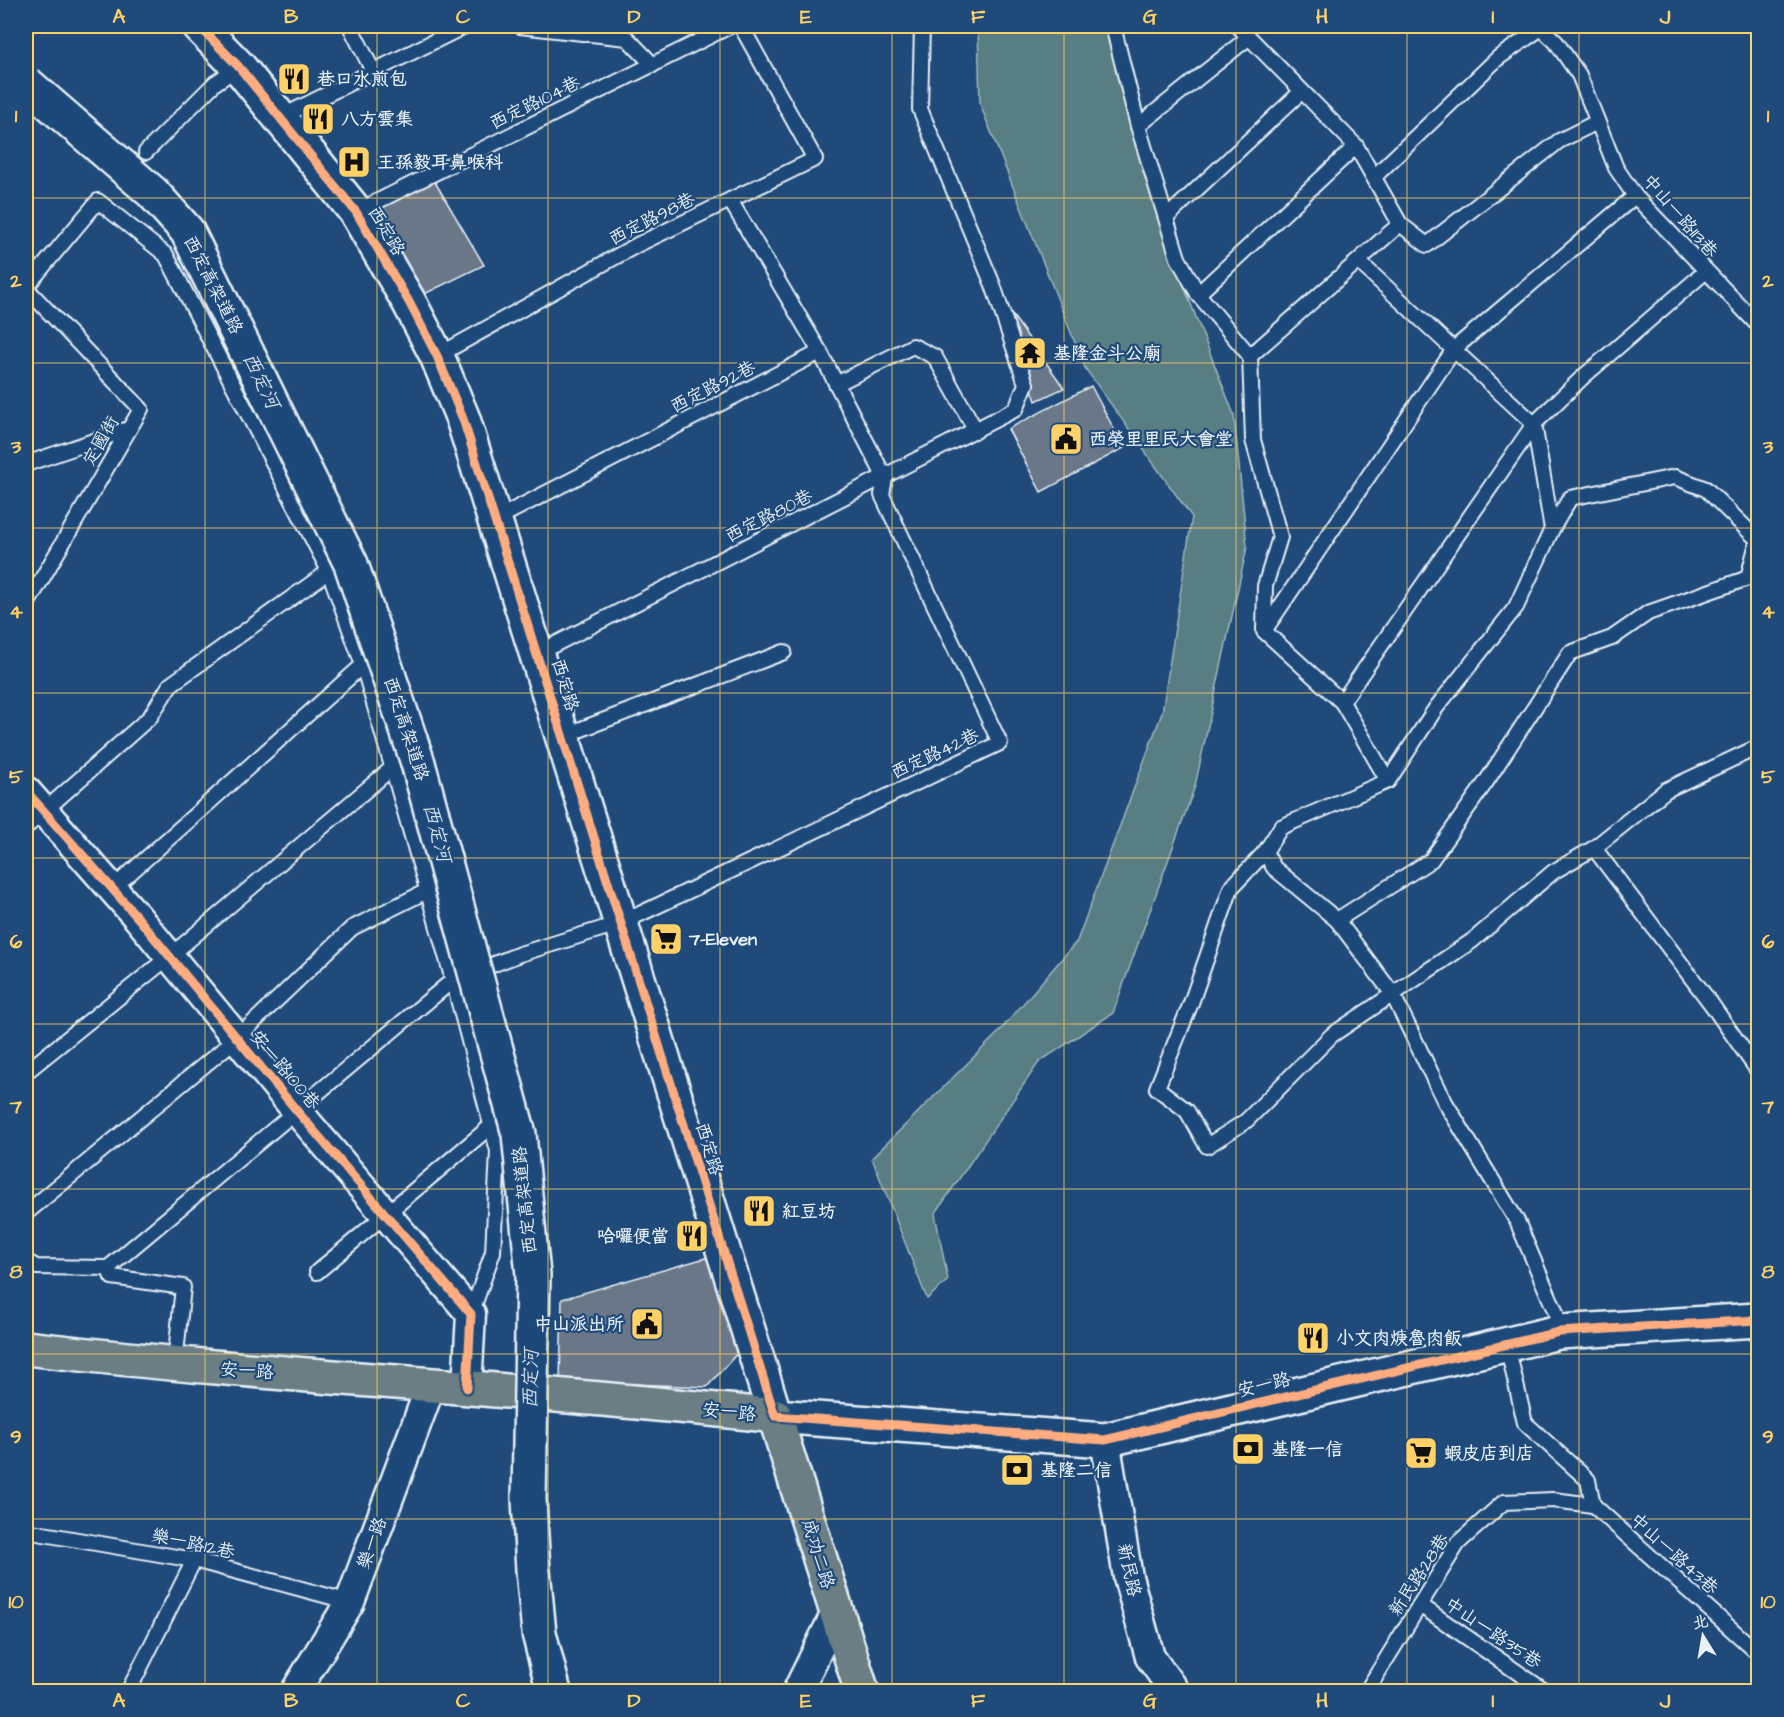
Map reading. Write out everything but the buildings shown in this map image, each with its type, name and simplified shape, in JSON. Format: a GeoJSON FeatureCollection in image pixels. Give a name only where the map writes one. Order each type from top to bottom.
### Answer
{"type":"FeatureCollection","features":[{"type":"Feature","properties":{"kind":"main road","name":"安一路"},"geometry":{"type":"LineString","coordinates":[[26,1348],[174,1365],[551,1394],[774,1416]]}},
{"type":"Feature","properties":{"kind":"main road","name":"成功二路"},"geometry":{"type":"LineString","coordinates":[[774,1416],[862,1692]]}},
{"type":"Feature","properties":{"kind":"street","name":"西定路"},"geometry":{"type":"LineString","coordinates":[[199,26],[239,68],[356,212],[409,302],[437,356],[463,419],[496,519],[774,1416]]}},
{"type":"Feature","properties":{"kind":"street","name":"西定高架道路"},"geometry":{"type":"LineString","coordinates":[[26,83],[153,193],[187,231],[351,564],[418,763],[519,1134],[533,1275],[529,1500],[533,1570],[539,1633],[554,1692]]}},
{"type":"Feature","properties":{"kind":"street","name":"安一路100巷"},"geometry":{"type":"LineString","coordinates":[[31,810],[112,889],[297,1111],[471,1314]]}},
{"type":"Feature","properties":{"kind":"street"},"geometry":{"type":"LineString","coordinates":[[466,1388],[471,1314]]}},
{"type":"Feature","properties":{"kind":"street","name":"安一路"},"geometry":{"type":"LineString","coordinates":[[774,1416],[1105,1440],[1559,1332],[1758,1320]]}},
{"type":"Feature","properties":{"kind":"street","name":"樂一路"},"geometry":{"type":"LineString","coordinates":[[295,1692],[350,1602],[431,1385]]}},
{"type":"Feature","properties":{"kind":"street","name":"新民路"},"geometry":{"type":"LineString","coordinates":[[1105,1440],[1128,1577],[1149,1657],[1175,1692]]}},
{"type":"Feature","properties":{"kind":"street"},"geometry":{"type":"LineString","coordinates":[[797,1692],[836,1613]]}},
{"type":"Feature","properties":{"kind":"lane"},"geometry":{"type":"LineString","coordinates":[[350,26],[373,71]]}},
{"type":"Feature","properties":{"kind":"lane"},"geometry":{"type":"LineString","coordinates":[[279,118],[465,26]]}},
{"type":"Feature","properties":{"kind":"lane"},"geometry":{"type":"LineString","coordinates":[[519,26],[627,38],[653,65]]}},
{"type":"Feature","properties":{"kind":"lane","name":"西定路104巷"},"geometry":{"type":"LineString","coordinates":[[356,212],[730,26]]}},
{"type":"Feature","properties":{"kind":"lane","name":"西定路98巷"},"geometry":{"type":"LineString","coordinates":[[437,356],[638,245],[815,159],[741,26]]}},
{"type":"Feature","properties":{"kind":"lane","name":"西定路80巷"},"geometry":{"type":"LineString","coordinates":[[538,653],[885,478],[1016,409],[1026,384],[993,285],[920,109],[922,26]]}},
{"type":"Feature","properties":{"kind":"lane"},"geometry":{"type":"LineString","coordinates":[[1113,26],[1138,126],[1178,258],[1198,294],[1250,356],[1253,440],[1280,537],[1265,586],[1264,631],[1342,702],[1388,781]]}},
{"type":"Feature","properties":{"kind":"lane"},"geometry":{"type":"LineString","coordinates":[[1238,26],[1356,146],[1375,176],[1400,224],[1427,245],[1559,141],[1597,122]]}},
{"type":"Feature","properties":{"kind":"lane"},"geometry":{"type":"LineString","coordinates":[[1375,176],[1498,58],[1542,26]]}},
{"type":"Feature","properties":{"kind":"lane","name":"中山一路113巷"},"geometry":{"type":"LineString","coordinates":[[1542,26],[1579,75],[1616,168],[1635,196],[1758,325]]}},
{"type":"Feature","properties":{"kind":"lane"},"geometry":{"type":"LineString","coordinates":[[1138,126],[1248,38]]}},
{"type":"Feature","properties":{"kind":"lane"},"geometry":{"type":"LineString","coordinates":[[146,152],[214,83],[239,68]]}},
{"type":"Feature","properties":{"kind":"lane"},"geometry":{"type":"LineString","coordinates":[[1167,217],[1301,92]]}},
{"type":"Feature","properties":{"kind":"lane"},"geometry":{"type":"LineString","coordinates":[[1198,294],[1356,146]]}},
{"type":"Feature","properties":{"kind":"lane"},"geometry":{"type":"LineString","coordinates":[[1264,631],[1455,348],[1635,196]]}},
{"type":"Feature","properties":{"kind":"lane"},"geometry":{"type":"LineString","coordinates":[[730,200],[820,352],[885,478]]}},
{"type":"Feature","properties":{"kind":"lane"},"geometry":{"type":"LineString","coordinates":[[26,287],[98,201],[166,255],[329,571],[363,665],[453,980],[498,1151],[493,1252],[471,1314]]}},
{"type":"Feature","properties":{"kind":"lane"},"geometry":{"type":"LineString","coordinates":[[1250,356],[1400,224]]}},
{"type":"Feature","properties":{"kind":"lane"},"geometry":{"type":"LineString","coordinates":[[1359,262],[1455,348],[1534,424],[1552,529]]}},
{"type":"Feature","properties":{"kind":"lane"},"geometry":{"type":"LineString","coordinates":[[1342,702],[1534,424],[1584,376],[1705,272]]}},
{"type":"Feature","properties":{"kind":"lane","name":"定國街"},"geometry":{"type":"LineString","coordinates":[[26,287],[141,409],[26,606]]}},
{"type":"Feature","properties":{"kind":"lane"},"geometry":{"type":"LineString","coordinates":[[836,384],[914,346],[935,357],[976,431]]}},
{"type":"Feature","properties":{"kind":"lane","name":"西定路92巷"},"geometry":{"type":"LineString","coordinates":[[496,519],[820,352]]}},
{"type":"Feature","properties":{"kind":"lane"},"geometry":{"type":"LineString","coordinates":[[26,464],[129,429]]}},
{"type":"Feature","properties":{"kind":"lane"},"geometry":{"type":"LineString","coordinates":[[1337,921],[1431,860],[1486,782],[1570,652],[1612,638],[1648,613],[1748,578],[1758,539],[1706,489],[1675,477],[1570,498],[1552,529],[1516,607],[1436,708],[1388,781],[1281,827],[1265,852],[1231,888],[1191,1003],[1157,1088],[1186,1111],[1207,1146],[1246,1121],[1332,1035],[1472,941],[1553,872],[1594,848],[1666,790],[1758,747]]}},
{"type":"Feature","properties":{"kind":"lane","name":"西定路42巷"},"geometry":{"type":"LineString","coordinates":[[621,923],[1000,743],[882,495],[885,478]]}},
{"type":"Feature","properties":{"kind":"lane","name":"安一路100巷"},"geometry":{"type":"LineString","coordinates":[[31,810],[150,717],[170,685],[329,571]]}},
{"type":"Feature","properties":{"kind":"lane"},"geometry":{"type":"LineString","coordinates":[[563,736],[784,652]]}},
{"type":"Feature","properties":{"kind":"lane"},"geometry":{"type":"LineString","coordinates":[[112,889],[363,665]]}},
{"type":"Feature","properties":{"kind":"lane"},"geometry":{"type":"LineString","coordinates":[[26,1072],[170,956],[392,768]]}},
{"type":"Feature","properties":{"kind":"lane"},"geometry":{"type":"LineString","coordinates":[[1594,848],[1712,1005],[1758,1071]]}},
{"type":"Feature","properties":{"kind":"lane"},"geometry":{"type":"LineString","coordinates":[[1265,852],[1274,868],[1337,921],[1392,993],[1445,1102],[1517,1221],[1556,1313],[1559,1332]]}},
{"type":"Feature","properties":{"kind":"lane","name":"安一路100巷"},"geometry":{"type":"LineString","coordinates":[[26,1213],[237,1038],[352,928],[427,891]]}},
{"type":"Feature","properties":{"kind":"lane","name":"安一路100巷"},"geometry":{"type":"LineString","coordinates":[[108,1268],[453,980],[520,954],[621,923]]}},
{"type":"Feature","properties":{"kind":"lane"},"geometry":{"type":"LineString","coordinates":[[317,1272],[491,1126]]}},
{"type":"Feature","properties":{"kind":"lane"},"geometry":{"type":"LineString","coordinates":[[26,1261],[36,1267],[108,1268],[112,1277],[183,1287],[174,1365]]}},
{"type":"Feature","properties":{"kind":"lane"},"geometry":{"type":"LineString","coordinates":[[1507,1345],[1525,1423],[1588,1480],[1593,1505]]}},
{"type":"Feature","properties":{"kind":"lane","name":"新民路28巷"},"geometry":{"type":"LineString","coordinates":[[1366,1692],[1458,1543],[1504,1502],[1553,1500],[1593,1505]]}},
{"type":"Feature","properties":{"kind":"lane","name":"中山一路43巷"},"geometry":{"type":"LineString","coordinates":[[1593,1505],[1758,1653]]}},
{"type":"Feature","properties":{"kind":"lane","name":"樂一路12巷"},"geometry":{"type":"LineString","coordinates":[[26,1531],[194,1560],[350,1602]]}},
{"type":"Feature","properties":{"kind":"lane"},"geometry":{"type":"LineString","coordinates":[[128,1692],[194,1560]]}},
{"type":"Feature","properties":{"kind":"lane","name":"中山一路35巷"},"geometry":{"type":"LineString","coordinates":[[1420,1605],[1546,1692]]}},
{"type":"Feature","properties":{"kind":"green space"},"geometry":{"type":"Polygon","coordinates":[[[978,26],[1118,26],[1168,245],[1234,415],[1247,547],[1195,786],[1113,1013],[1039,1062],[935,1214],[948,1280],[927,1299],[872,1158],[998,1033],[1077,941],[1162,713],[1192,517],[1085,368],[980,104],[978,26]]]}},
{"type":"Feature","properties":{"kind":"cycle path"},"geometry":{"type":"LineString","coordinates":[[199,26],[239,67],[356,212],[409,302],[437,356],[463,419],[775,1416],[1105,1440],[1559,1332],[1758,1320]]}},
{"type":"Feature","properties":{"kind":"cycle path"},"geometry":{"type":"LineString","coordinates":[[26,791],[138,918],[297,1111],[471,1314],[467,1388]]}},
{"type":"Feature","properties":{"kind":"place","name":"巷口水煎包"},"geometry":{"type":"Point","coordinates":[294,79]}},
{"type":"Feature","properties":{"kind":"place","name":"八方雲集"},"geometry":{"type":"Point","coordinates":[318,119]}},
{"type":"Feature","properties":{"kind":"place","name":"王孫毅耳鼻喉科"},"geometry":{"type":"Point","coordinates":[354,162]}},
{"type":"Feature","properties":{"kind":"place","name":"基隆金斗公廟"},"geometry":{"type":"Point","coordinates":[1030,353]}},
{"type":"Feature","properties":{"kind":"place","name":"西榮里里民大會堂"},"geometry":{"type":"Point","coordinates":[1066,439]}},
{"type":"Feature","properties":{"kind":"place","name":"7-Eleven"},"geometry":{"type":"Point","coordinates":[666,939]}},
{"type":"Feature","properties":{"kind":"place","name":"紅豆坊"},"geometry":{"type":"Point","coordinates":[759,1211]}},
{"type":"Feature","properties":{"kind":"place","name":"哈囉便當"},"geometry":{"type":"Point","coordinates":[692,1236]}},
{"type":"Feature","properties":{"kind":"place","name":"中山派出所"},"geometry":{"type":"Point","coordinates":[647,1324]}},
{"type":"Feature","properties":{"kind":"place","name":"小文肉焿魯肉飯"},"geometry":{"type":"Point","coordinates":[1313,1338]}},
{"type":"Feature","properties":{"kind":"place","name":"基隆一信"},"geometry":{"type":"Point","coordinates":[1248,1449]}},
{"type":"Feature","properties":{"kind":"place","name":"蝦皮店到店"},"geometry":{"type":"Point","coordinates":[1421,1453]}},
{"type":"Feature","properties":{"kind":"place","name":"基隆二信"},"geometry":{"type":"Point","coordinates":[1017,1470]}},
{"type":"Feature","properties":{"kind":"water label","name":"西定河"},"geometry":{"type":"Point","coordinates":[261,381]}},
{"type":"Feature","properties":{"kind":"water label","name":"西定河"},"geometry":{"type":"Point","coordinates":[437,833]}},
{"type":"Feature","properties":{"kind":"water label","name":"西定河"},"geometry":{"type":"Point","coordinates":[531,1379]}}]}
